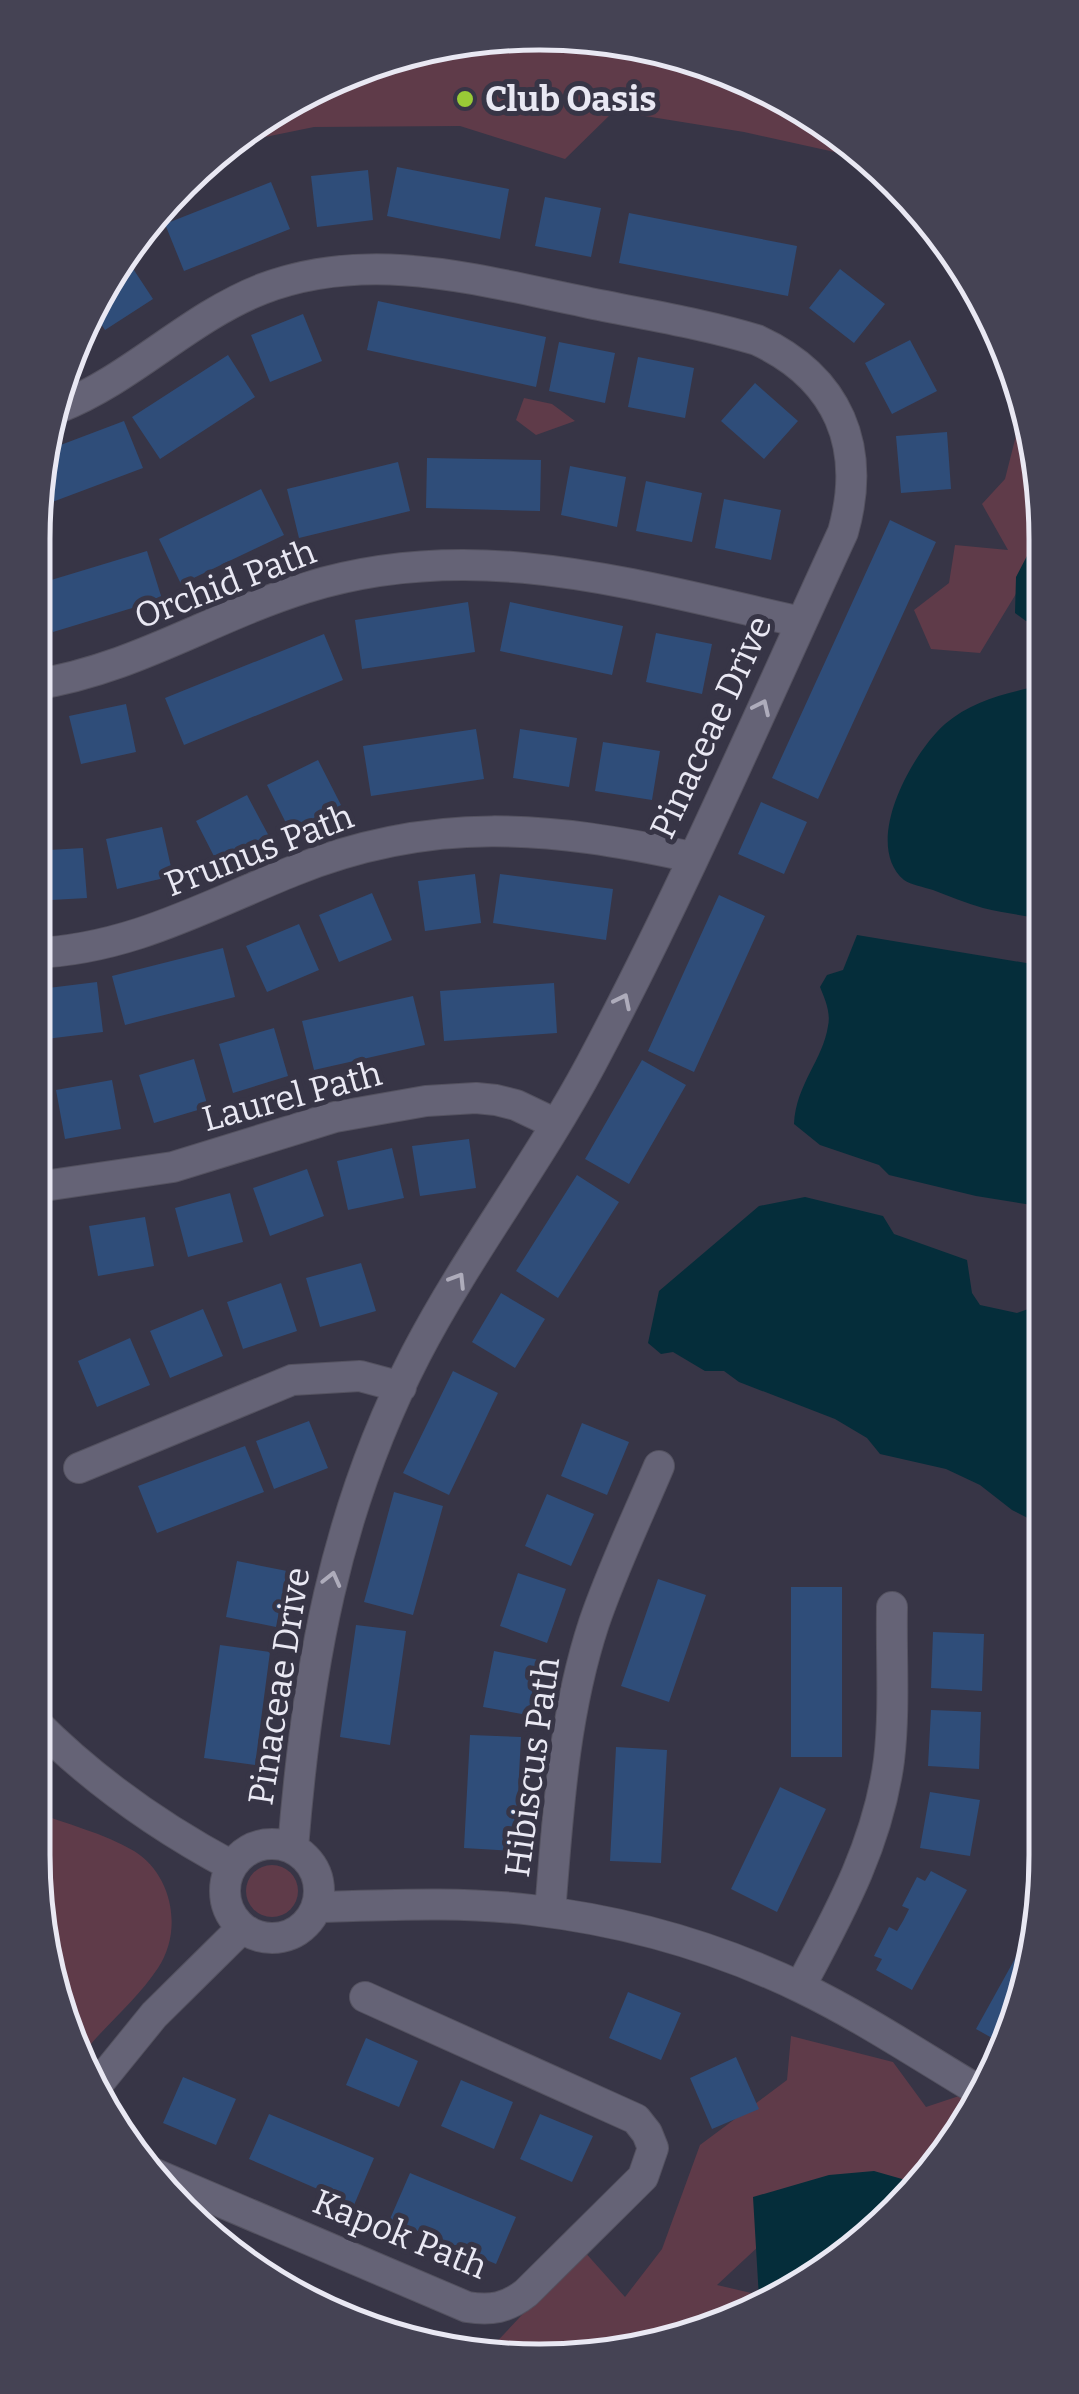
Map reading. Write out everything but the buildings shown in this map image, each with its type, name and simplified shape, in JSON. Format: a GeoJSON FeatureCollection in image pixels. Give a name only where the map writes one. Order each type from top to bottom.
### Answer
{"type":"FeatureCollection","features":[{"type":"Feature","properties":{"kind":"street","name":"Pinaceae Drive"},"geometry":{"type":"LineString","coordinates":[[70,402],[114,380],[226,306],[278,284],[334,270],[372,266],[449,274],[745,336],[778,350],[815,380],[842,423],[850,450],[854,478],[843,532],[692,857],[620,1007],[556,1124],[451,1290],[401,1387],[357,1494],[330,1584],[305,1713],[292,1848]]}},
{"type":"Feature","properties":{"kind":"street","name":"Orchid Path"},"geometry":{"type":"LineString","coordinates":[[50,683],[138,658],[307,588],[352,576],[446,564],[524,566],[586,574],[801,622]]}},
{"type":"Feature","properties":{"kind":"street","name":"Prunus Path"},"geometry":{"type":"LineString","coordinates":[[50,952],[135,937],[340,854],[432,835],[526,830],[572,834],[692,857]]}},
{"type":"Feature","properties":{"kind":"street","name":"Laurel Path"},"geometry":{"type":"LineString","coordinates":[[50,1185],[173,1167],[335,1118],[426,1101],[496,1100],[556,1124]]}},
{"type":"Feature","properties":{"kind":"street"},"geometry":{"type":"LineString","coordinates":[[79,1468],[292,1380],[360,1376],[401,1387]]}},
{"type":"Feature","properties":{"kind":"street","name":"Hibiscus Path"},"geometry":{"type":"LineString","coordinates":[[550,1912],[560,1787],[579,1678],[594,1622],[658,1466]]}},
{"type":"Feature","properties":{"kind":"street"},"geometry":{"type":"LineString","coordinates":[[800,1988],[861,1868],[882,1796],[889,1757],[892,1606]]}},
{"type":"Feature","properties":{"kind":"street"},"geometry":{"type":"LineString","coordinates":[[50,1738],[143,1814],[232,1866]]}},
{"type":"Feature","properties":{"kind":"street"},"geometry":{"type":"LineString","coordinates":[[258,1845],[292,1848],[307,1858],[316,1872],[320,1889],[318,1907],[294,1934],[258,1936],[242,1928],[231,1914],[225,1882],[232,1866],[258,1845]]}},
{"type":"Feature","properties":{"kind":"street"},"geometry":{"type":"LineString","coordinates":[[318,1907],[466,1904],[550,1912],[655,1933],[706,1948],[800,1988],[852,2014],[971,2086]]}},
{"type":"Feature","properties":{"kind":"street"},"geometry":{"type":"LineString","coordinates":[[104,2077],[154,2016],[242,1928]]}},
{"type":"Feature","properties":{"kind":"street","name":"Kapok Path"},"geometry":{"type":"LineString","coordinates":[[175,2182],[467,2307],[505,2307],[526,2293],[644,2176],[652,2148],[636,2119],[365,1997]]}},
{"type":"Feature","properties":{"kind":"shaded area","name":"Club Oasis"},"geometry":{"type":"Polygon","coordinates":[[[572,51],[635,59],[727,87],[784,116],[840,153],[744,132],[614,111],[565,159],[460,126],[314,127],[260,138],[323,100],[413,67],[476,54],[572,51]]]}},
{"type":"Feature","properties":{"kind":"shaded area"},"geometry":{"type":"Polygon","coordinates":[[[524,398],[552,404],[575,421],[536,435],[516,420],[524,398]]]}},
{"type":"Feature","properties":{"kind":"shaded area"},"geometry":{"type":"Polygon","coordinates":[[[1017,432],[1028,507],[1029,572],[980,653],[931,649],[914,610],[949,583],[955,545],[1008,550],[982,504],[1005,479],[1017,432]]]}},
{"type":"Feature","properties":{"kind":"shaded area"},"geometry":{"type":"Polygon","coordinates":[[[50,1817],[134,1851],[158,1874],[170,1905],[170,1937],[158,1968],[89,2047],[59,1950],[51,1887],[50,1817]]]}},
{"type":"Feature","properties":{"kind":"shaded area"},"geometry":{"type":"Polygon","coordinates":[[[272,1865],[291,1872],[298,1891],[291,1910],[272,1917],[253,1910],[246,1891],[253,1872],[272,1865]]]}},
{"type":"Feature","properties":{"kind":"shaded area"},"geometry":{"type":"Polygon","coordinates":[[[791,2036],[893,2062],[926,2107],[964,2097],[928,2152],[890,2197],[776,2230],[717,2285],[756,2294],[697,2318],[635,2335],[572,2343],[497,2342],[583,2250],[625,2297],[662,2249],[700,2145],[787,2080],[791,2036]]]}},
{"type":"Feature","properties":{"kind":"water"},"geometry":{"type":"Polygon","coordinates":[[[1029,549],[1029,622],[1015,613],[1016,577],[1029,549]]]}},
{"type":"Feature","properties":{"kind":"water"},"geometry":{"type":"Polygon","coordinates":[[[1029,688],[1029,917],[983,908],[907,882],[892,864],[888,844],[896,799],[932,737],[954,717],[996,697],[1029,688]]]}},
{"type":"Feature","properties":{"kind":"water"},"geometry":{"type":"Polygon","coordinates":[[[857,935],[1029,964],[1029,1205],[889,1175],[879,1165],[820,1145],[794,1124],[799,1097],[828,1026],[828,1011],[820,987],[827,975],[843,970],[857,935]]]}},
{"type":"Feature","properties":{"kind":"water"},"geometry":{"type":"Polygon","coordinates":[[[805,1197],[883,1216],[894,1234],[967,1260],[972,1293],[980,1305],[1017,1313],[1029,1309],[1029,1519],[980,1485],[946,1469],[880,1454],[867,1438],[835,1419],[739,1382],[724,1371],[705,1371],[673,1352],[661,1354],[648,1343],[659,1291],[759,1206],[805,1197]]]}},
{"type":"Feature","properties":{"kind":"water"},"geometry":{"type":"Polygon","coordinates":[[[874,2171],[905,2180],[837,2243],[759,2292],[753,2197],[829,2175],[874,2171]]]}},
{"type":"Feature","properties":{"kind":"place","name":"Club Oasis"},"geometry":{"type":"Point","coordinates":[465,99]}}]}
